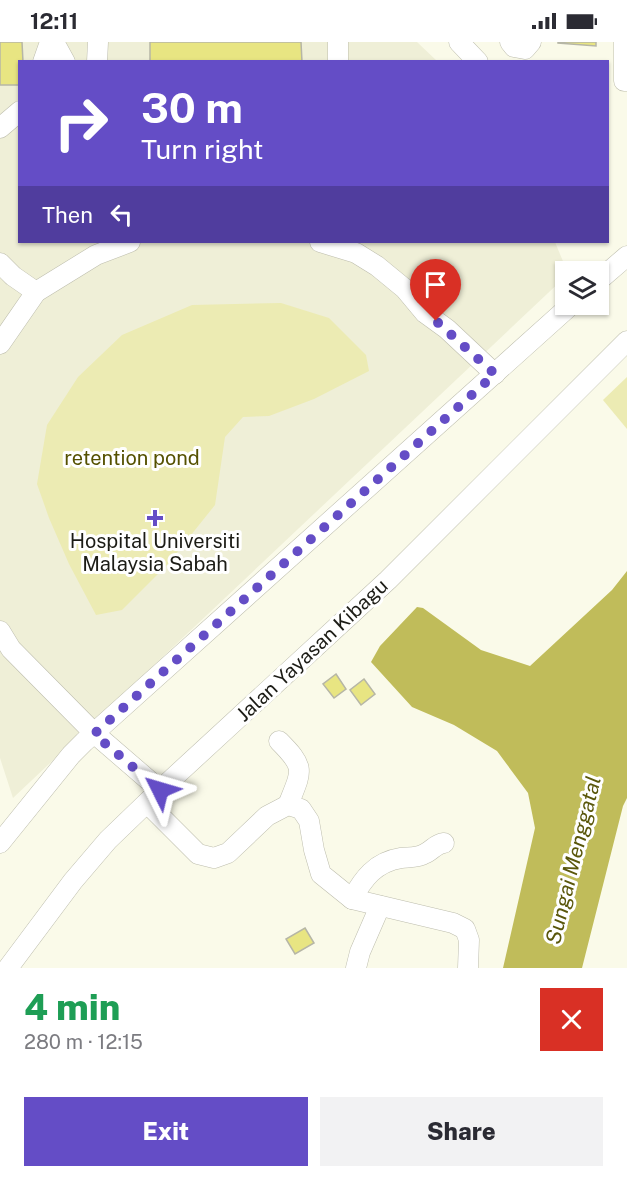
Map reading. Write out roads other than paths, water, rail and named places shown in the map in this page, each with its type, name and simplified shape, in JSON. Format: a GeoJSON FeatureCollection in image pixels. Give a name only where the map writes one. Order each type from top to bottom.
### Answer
{"type":"FeatureCollection","features":[{"type":"Feature","properties":{"kind":"street"},"geometry":{"type":"LineString","coordinates":[[44,60],[52,42]]}},
{"type":"Feature","properties":{"kind":"street"},"geometry":{"type":"LineString","coordinates":[[52,42],[64,60]]}},
{"type":"Feature","properties":{"kind":"street"},"geometry":{"type":"LineString","coordinates":[[97,60],[98,42]]}},
{"type":"Feature","properties":{"kind":"street"},"geometry":{"type":"LineString","coordinates":[[338,42],[338,60]]}},
{"type":"Feature","properties":{"kind":"street"},"geometry":{"type":"LineString","coordinates":[[459,42],[476,60]]}},
{"type":"Feature","properties":{"kind":"street"},"geometry":{"type":"LineString","coordinates":[[510,42],[520,49],[525,49],[531,42]]}},
{"type":"Feature","properties":{"kind":"street"},"geometry":{"type":"LineString","coordinates":[[619,81],[624,42]]}},
{"type":"Feature","properties":{"kind":"street"},"geometry":{"type":"LineString","coordinates":[[0,128],[18,113]]}},
{"type":"Feature","properties":{"kind":"street"},"geometry":{"type":"LineString","coordinates":[[0,344],[36,292],[97,248],[124,243]]}},
{"type":"Feature","properties":{"kind":"street"},"geometry":{"type":"LineString","coordinates":[[328,243],[343,245],[377,266],[405,289],[425,313],[447,329],[495,374]]}},
{"type":"Feature","properties":{"kind":"street"},"geometry":{"type":"LineString","coordinates":[[609,272],[627,256]]}},
{"type":"Feature","properties":{"kind":"street"},"geometry":{"type":"LineString","coordinates":[[0,263],[13,276],[36,292]]}},
{"type":"Feature","properties":{"kind":"street"},"geometry":{"type":"LineString","coordinates":[[0,843],[71,755],[560,315]]}},
{"type":"Feature","properties":{"kind":"street","name":"Jalan Yayasan Kibagu"},"geometry":{"type":"LineString","coordinates":[[8,968],[73,881],[108,840],[388,580],[627,342]]}},
{"type":"Feature","properties":{"kind":"street"},"geometry":{"type":"LineString","coordinates":[[0,631],[11,649],[153,796],[198,854],[214,858],[228,853],[267,816],[288,805],[299,771],[297,760],[279,741]]}},
{"type":"Feature","properties":{"kind":"street"},"geometry":{"type":"LineString","coordinates":[[288,805],[302,809],[309,821],[321,874],[352,899],[453,923],[465,929],[469,939],[468,968]]}},
{"type":"Feature","properties":{"kind":"street"},"geometry":{"type":"LineString","coordinates":[[352,899],[365,876],[376,868],[397,858],[423,855],[433,847],[444,843]]}},
{"type":"Feature","properties":{"kind":"street"},"geometry":{"type":"LineString","coordinates":[[357,968],[360,952],[380,906]]}},
{"type":"Feature","properties":{"kind":"water","name":"Sungai Menggatal"},"geometry":{"type":"Polygon","coordinates":[[[627,571],[627,798],[623,806],[582,968],[503,968],[535,828],[528,793],[497,751],[454,725],[412,707],[371,662],[380,646],[417,607],[423,608],[481,650],[530,666],[612,590],[627,571]]]}},
{"type":"Feature","properties":{"kind":"place","name":"Hospital Universiti Malaysia Sabah"},"geometry":{"type":"Point","coordinates":[155,518]}},
{"type":"Feature","properties":{"kind":"park label","name":"retention pond"},"geometry":{"type":"Point","coordinates":[132,458]}}]}
